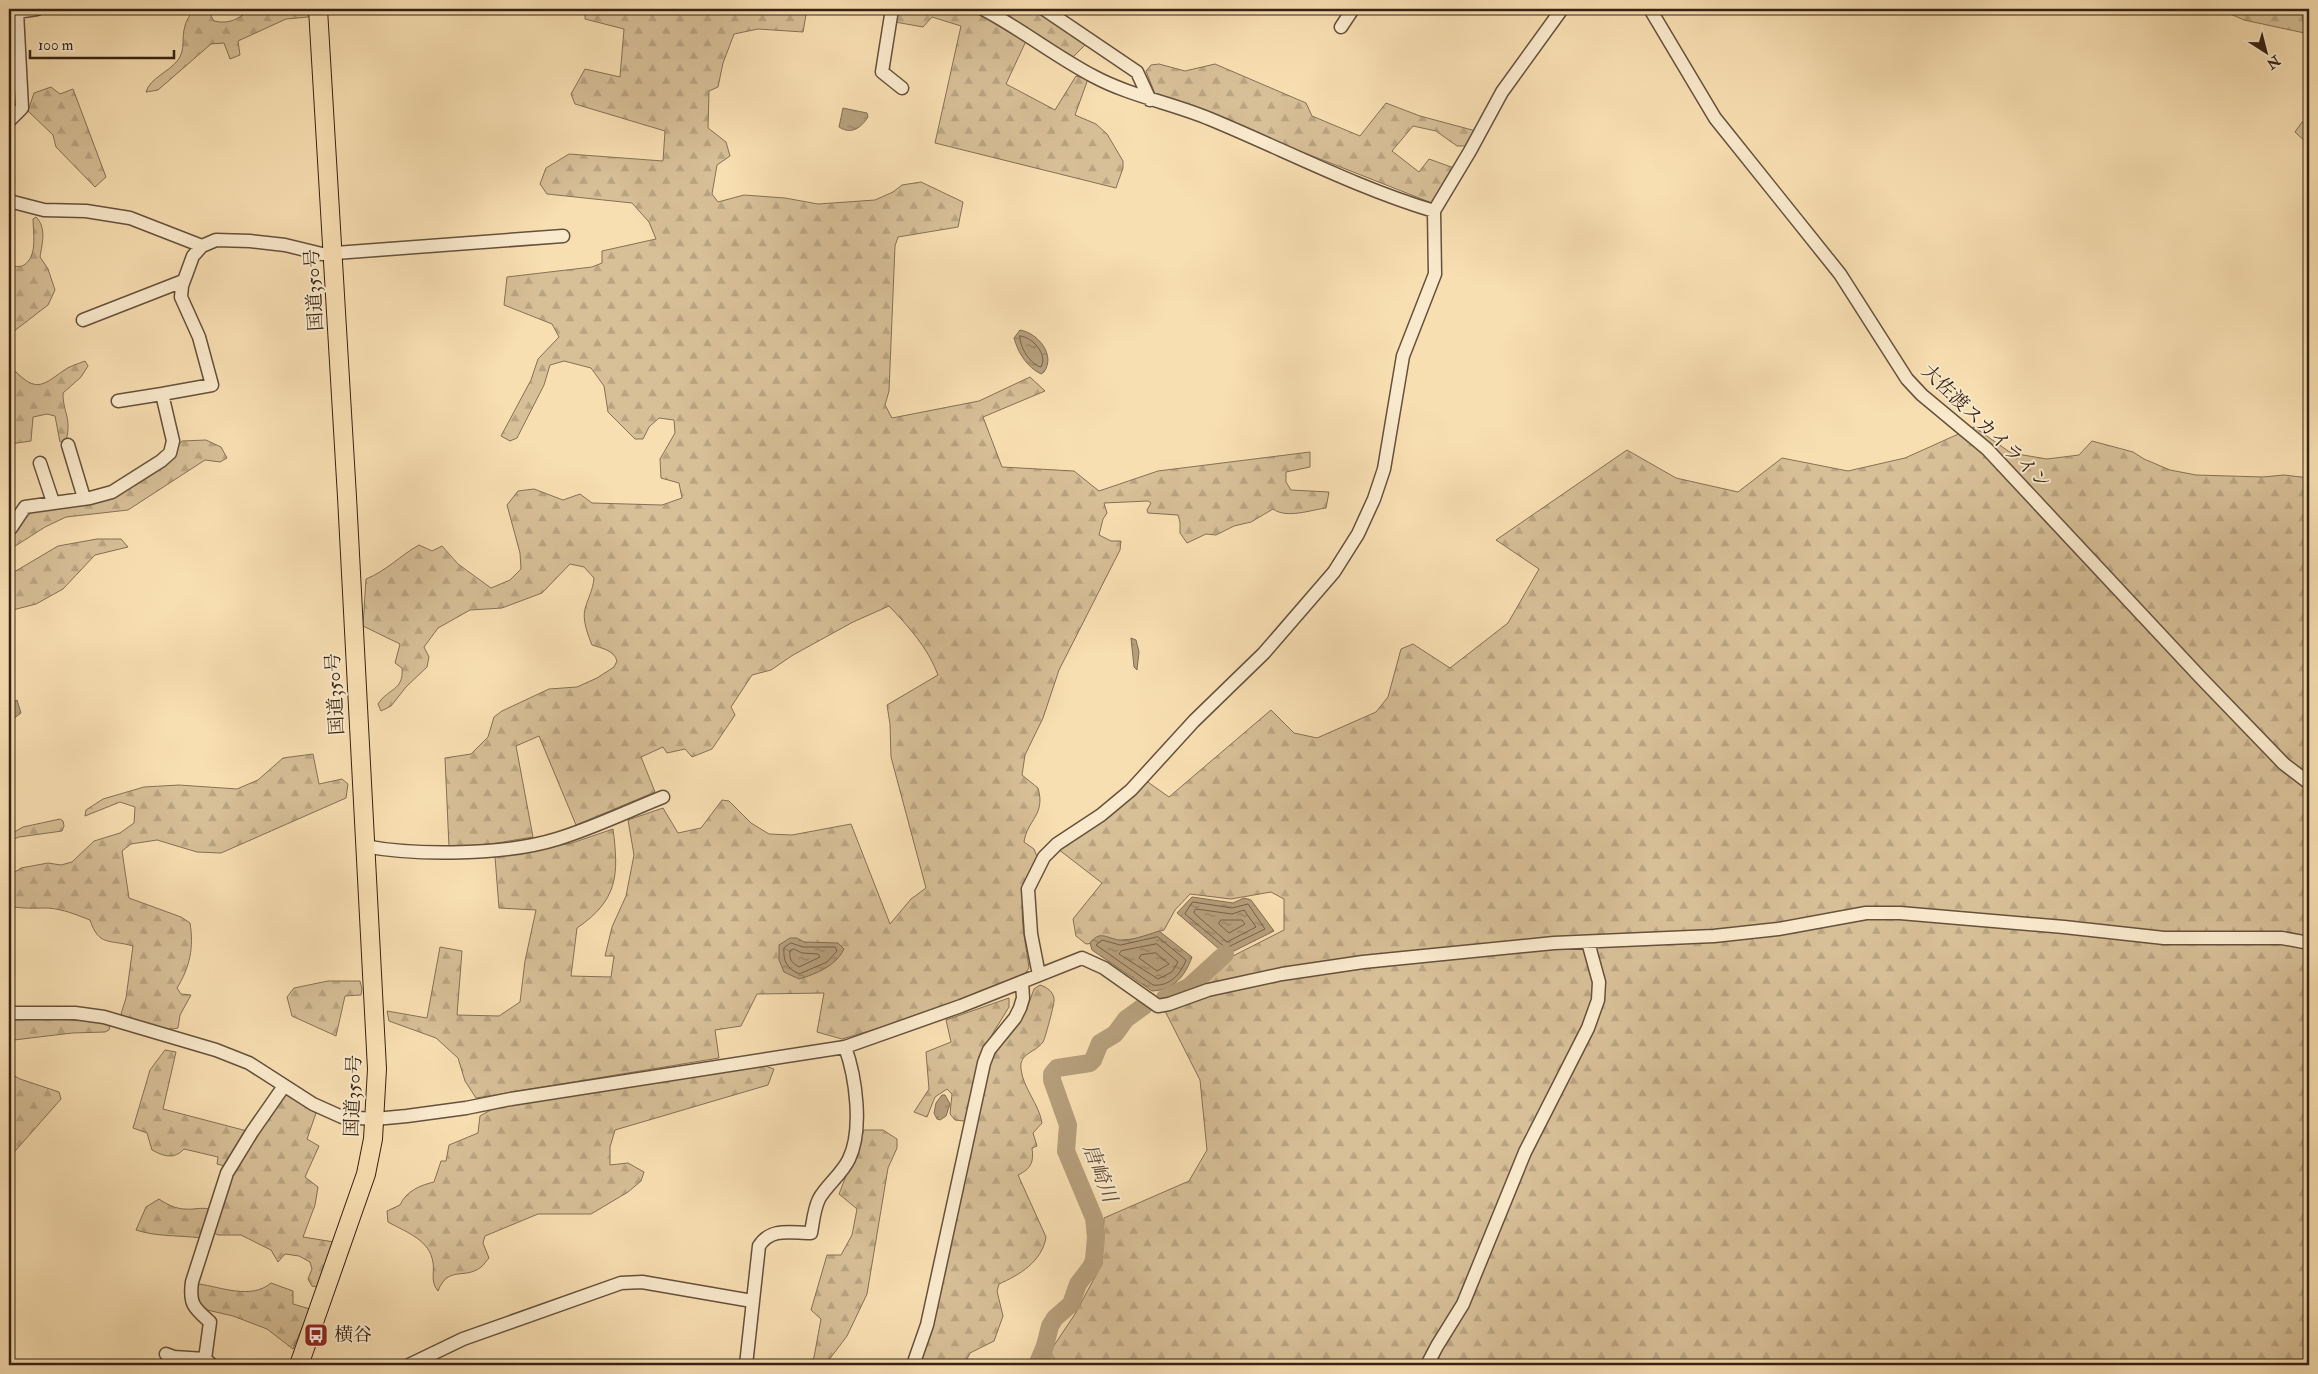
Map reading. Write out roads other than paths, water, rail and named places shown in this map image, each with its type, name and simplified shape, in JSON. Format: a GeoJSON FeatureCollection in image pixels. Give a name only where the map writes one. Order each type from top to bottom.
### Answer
{"type":"FeatureCollection","features":[{"type":"Feature","properties":{"kind":"highway","name":"国道350号"},"geometry":{"type":"LineString","coordinates":[[299,1365],[361,1192],[371,1156],[375,1119],[376,1059],[318,9]]}},
{"type":"Feature","properties":{"kind":"street"},"geometry":{"type":"LineString","coordinates":[[9,121],[22,108],[13,12],[37,9]]}},
{"type":"Feature","properties":{"kind":"street"},"geometry":{"type":"LineString","coordinates":[[892,9],[882,72],[902,88]]}},
{"type":"Feature","properties":{"kind":"street"},"geometry":{"type":"LineString","coordinates":[[983,9],[1093,76],[1150,100],[1186,109],[1391,198],[1434,211]]}},
{"type":"Feature","properties":{"kind":"street"},"geometry":{"type":"LineString","coordinates":[[1044,9],[1137,72],[1150,100]]}},
{"type":"Feature","properties":{"kind":"street"},"geometry":{"type":"LineString","coordinates":[[1341,27],[1353,9]]}},
{"type":"Feature","properties":{"kind":"street"},"geometry":{"type":"LineString","coordinates":[[1039,975],[1031,934],[1028,889],[1044,857],[1057,844],[1101,815],[1131,790],[1194,721],[1264,653],[1343,561],[1358,534],[1374,499],[1384,468],[1403,356],[1435,274],[1434,211],[1502,92],[1562,9]]}},
{"type":"Feature","properties":{"kind":"street","name":"大佐渡スカイライン"},"geometry":{"type":"LineString","coordinates":[[1650,9],[1715,118],[1840,274],[1907,379],[1922,395],[1987,449],[2270,750],[2284,764],[2309,783]]}},
{"type":"Feature","properties":{"kind":"street"},"geometry":{"type":"LineString","coordinates":[[9,201],[44,210],[86,211],[130,218],[202,246]]}},
{"type":"Feature","properties":{"kind":"street"},"geometry":{"type":"LineString","coordinates":[[118,402],[212,385],[199,337],[181,297],[183,281],[193,256],[202,246],[216,240],[285,245],[322,254],[333,254],[563,236]]}},
{"type":"Feature","properties":{"kind":"street"},"geometry":{"type":"LineString","coordinates":[[83,320],[183,281]]}},
{"type":"Feature","properties":{"kind":"street"},"geometry":{"type":"LineString","coordinates":[[11,528],[25,507],[112,492],[142,474],[170,453],[173,441],[162,394]]}},
{"type":"Feature","properties":{"kind":"street"},"geometry":{"type":"LineString","coordinates":[[68,445],[84,498]]}},
{"type":"Feature","properties":{"kind":"street"},"geometry":{"type":"LineString","coordinates":[[40,463],[53,502]]}},
{"type":"Feature","properties":{"kind":"street"},"geometry":{"type":"LineString","coordinates":[[364,846],[451,852],[526,846],[556,840],[663,797]]}},
{"type":"Feature","properties":{"kind":"street"},"geometry":{"type":"LineString","coordinates":[[9,1013],[75,1013],[104,1017],[216,1050],[249,1063],[313,1104],[342,1116],[375,1119],[466,1108],[570,1089],[845,1047],[1082,958],[1090,960],[1158,1006],[1208,990],[1282,974],[1364,962],[1588,942],[1714,936],[1778,929],[1866,913],[1900,913],[2064,927],[2164,938],[2282,938],[2309,943]]}},
{"type":"Feature","properties":{"kind":"street"},"geometry":{"type":"LineString","coordinates":[[1427,1365],[1463,1304],[1525,1152],[1588,1028],[1598,1000],[1599,982],[1588,942]]}},
{"type":"Feature","properties":{"kind":"street"},"geometry":{"type":"LineString","coordinates":[[913,1365],[927,1325],[984,1063],[989,1050],[1015,1018],[1020,1008],[1023,998],[1022,982]]}},
{"type":"Feature","properties":{"kind":"street"},"geometry":{"type":"LineString","coordinates":[[746,1365],[752,1301],[760,1246],[764,1239],[774,1233],[811,1233],[820,1198],[849,1160],[856,1138],[853,1069],[845,1047]]}},
{"type":"Feature","properties":{"kind":"street"},"geometry":{"type":"LineString","coordinates":[[166,1354],[208,1362],[210,1322],[197,1311],[190,1298],[192,1282],[228,1173],[252,1132],[284,1086]]}},
{"type":"Feature","properties":{"kind":"street"},"geometry":{"type":"LineString","coordinates":[[409,1365],[463,1339],[621,1283],[642,1282],[752,1301]]}},
{"type":"Feature","properties":{"kind":"water"},"geometry":{"type":"Polygon","coordinates":[[[843,108],[867,113],[868,117],[855,129],[843,129],[839,127],[843,108]]]}},
{"type":"Feature","properties":{"kind":"water"},"geometry":{"type":"Polygon","coordinates":[[[1020,330],[1033,335],[1039,340],[1046,352],[1047,365],[1041,374],[1027,363],[1018,349],[1014,338],[1020,330]]]}},
{"type":"Feature","properties":{"kind":"water"},"geometry":{"type":"Polygon","coordinates":[[[1131,638],[1136,640],[1139,652],[1137,670],[1134,667],[1131,638]]]}},
{"type":"Feature","properties":{"kind":"water"},"geometry":{"type":"Polygon","coordinates":[[[17,700],[21,713],[9,722],[9,704],[17,700]]]}},
{"type":"Feature","properties":{"kind":"water"},"geometry":{"type":"Polygon","coordinates":[[[1192,897],[1233,903],[1244,898],[1251,900],[1274,931],[1225,954],[1177,913],[1192,897]]]}},
{"type":"Feature","properties":{"kind":"water"},"geometry":{"type":"Polygon","coordinates":[[[1159,931],[1192,957],[1178,981],[1160,990],[1152,991],[1092,950],[1090,943],[1100,936],[1129,940],[1159,931]]]}},
{"type":"Feature","properties":{"kind":"water"},"geometry":{"type":"Polygon","coordinates":[[[790,938],[797,938],[804,942],[838,943],[844,949],[831,965],[819,972],[799,979],[784,972],[779,960],[779,945],[790,938]]]}},
{"type":"Feature","properties":{"kind":"water"},"geometry":{"type":"Polygon","coordinates":[[[942,1095],[945,1095],[950,1104],[946,1116],[940,1120],[937,1119],[934,1113],[936,1103],[942,1095]]]}},
{"type":"Feature","properties":{"kind":"waterway","name":"唐崎川"},"geometry":{"type":"LineString","coordinates":[[1165,998],[1189,987],[1225,954]]}},
{"type":"Feature","properties":{"kind":"waterway","name":"唐崎川"},"geometry":{"type":"LineString","coordinates":[[1037,1365],[1045,1346],[1050,1326],[1055,1318],[1071,1304],[1078,1284],[1091,1267],[1094,1260],[1096,1237],[1094,1218],[1066,1151],[1068,1125],[1052,1080],[1052,1074],[1057,1068],[1090,1063],[1100,1043],[1115,1034],[1126,1019],[1144,1006]]}},
{"type":"Feature","properties":{"kind":"place","name":"横谷"},"geometry":{"type":"Point","coordinates":[316,1335]}}]}
